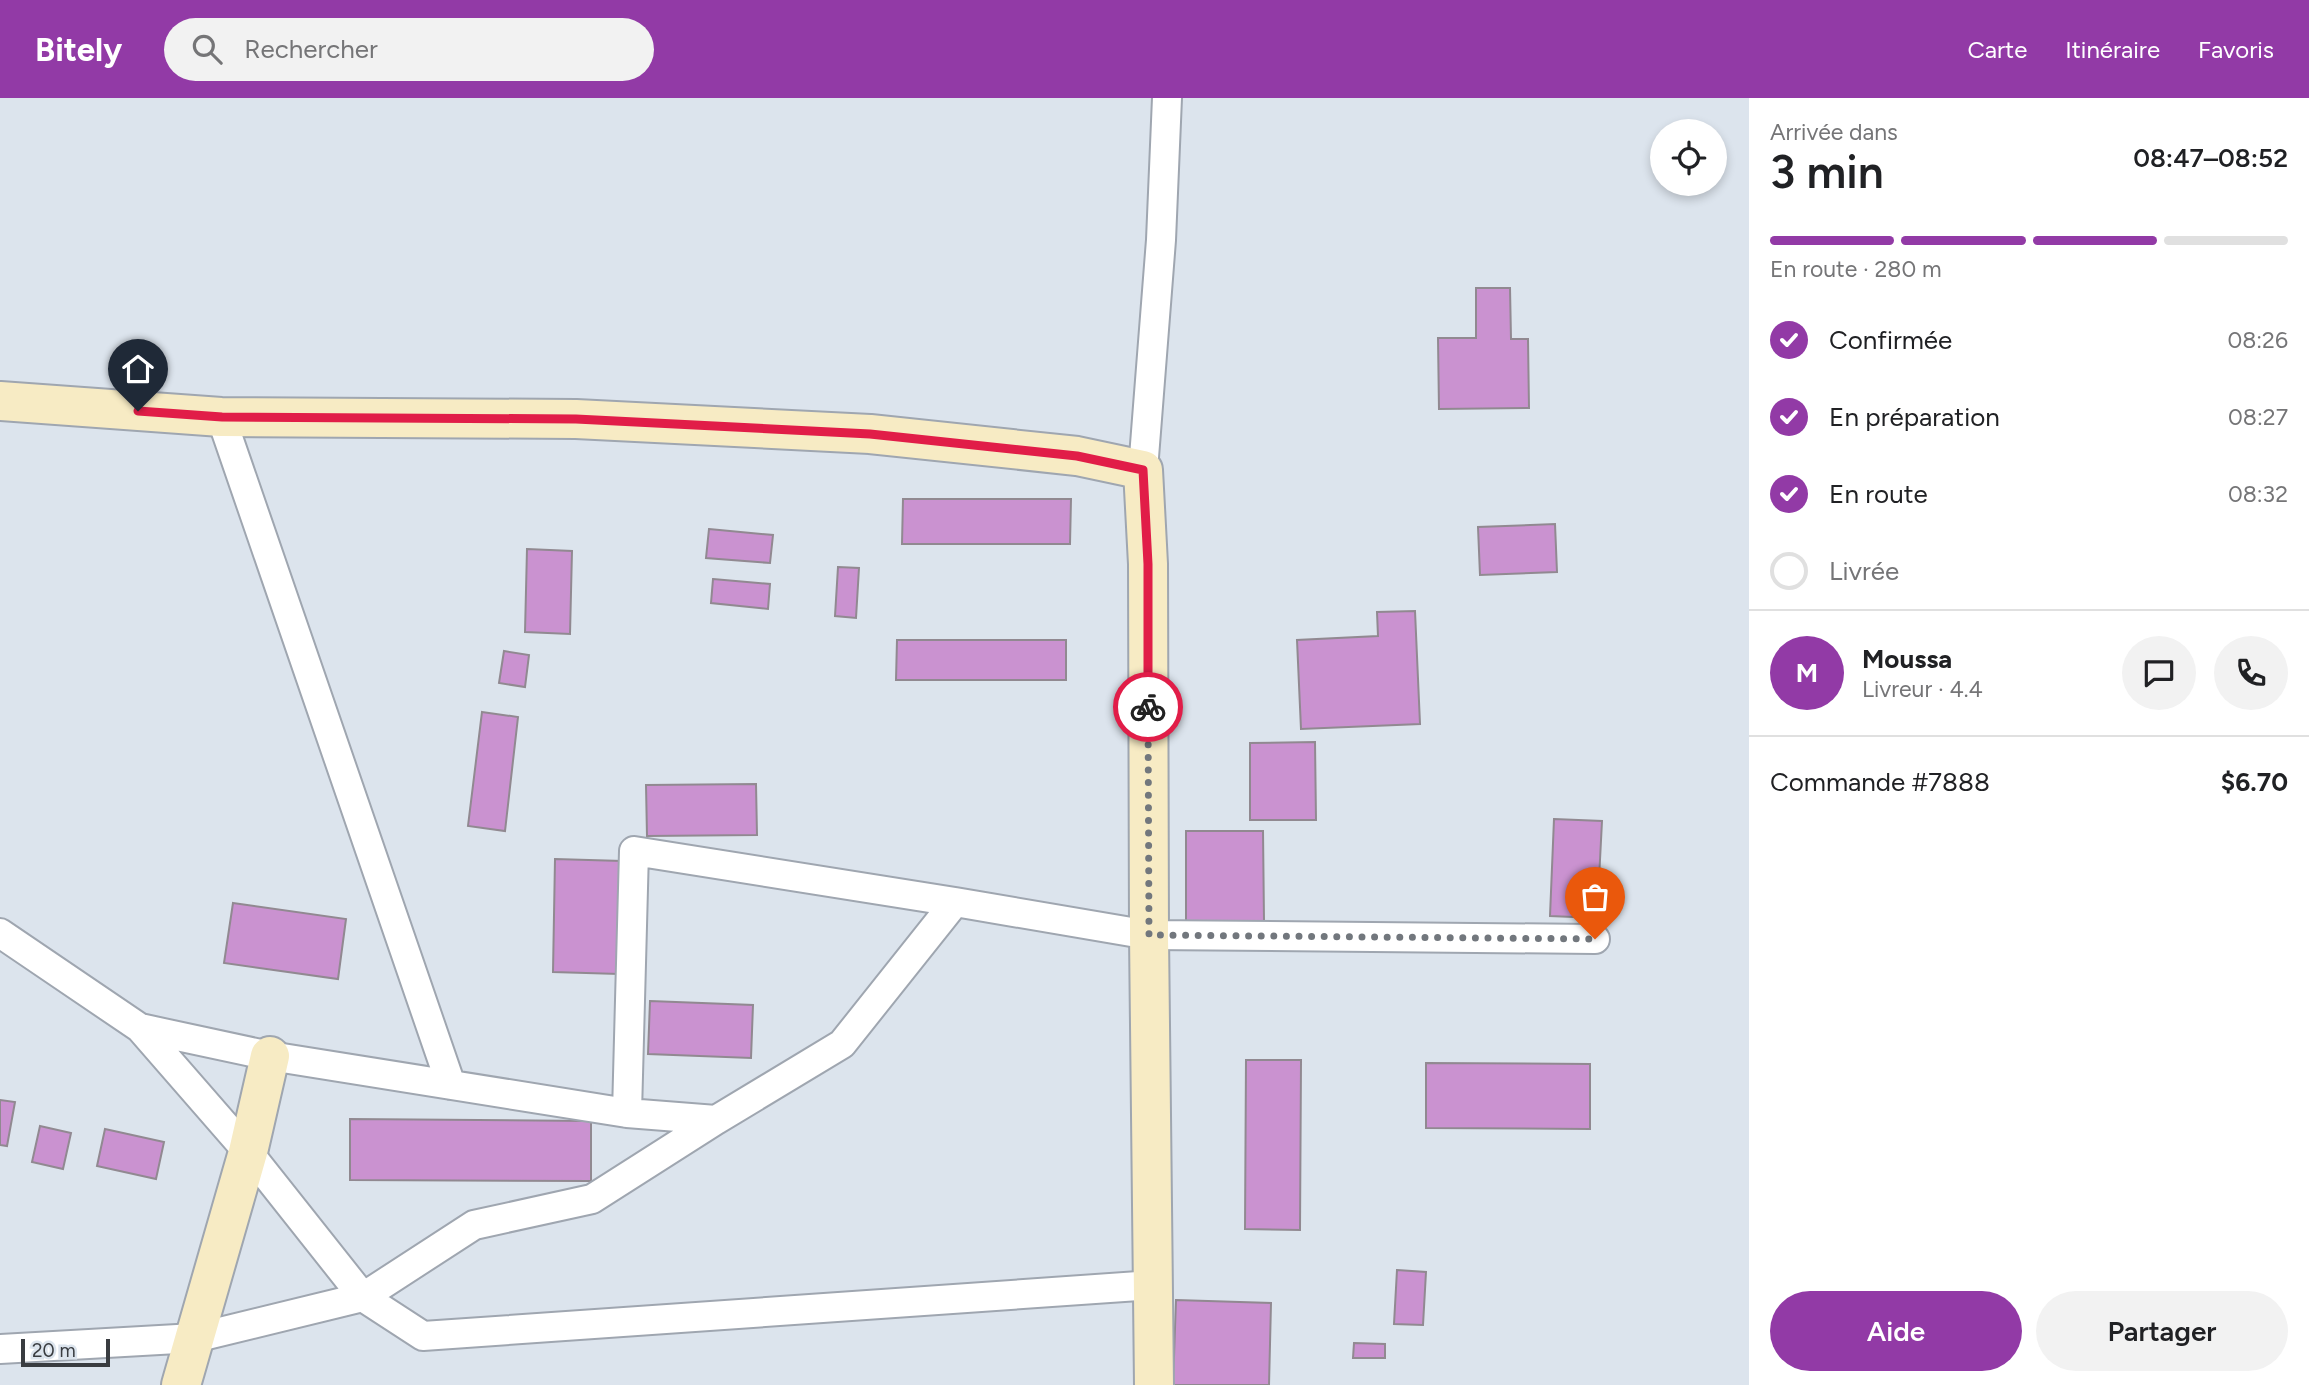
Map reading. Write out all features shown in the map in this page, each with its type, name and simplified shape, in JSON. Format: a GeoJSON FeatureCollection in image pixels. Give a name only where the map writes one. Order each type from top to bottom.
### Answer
{"type":"FeatureCollection","features":[{"type":"Feature","properties":{"kind":"main road"},"geometry":{"type":"LineString","coordinates":[[0,401],[222,417],[576,419],[870,434],[1077,456],[1143,470],[1148,564],[1154,1385]]}},
{"type":"Feature","properties":{"kind":"main road"},"geometry":{"type":"LineString","coordinates":[[181,1385],[248,1152],[270,1056]]}},
{"type":"Feature","properties":{"kind":"street"},"geometry":{"type":"LineString","coordinates":[[1143,470],[1161,240],[1167,98]]}},
{"type":"Feature","properties":{"kind":"street"},"geometry":{"type":"LineString","coordinates":[[222,417],[451,1085]]}},
{"type":"Feature","properties":{"kind":"street"},"geometry":{"type":"LineString","coordinates":[[626,1113],[634,851],[1149,935],[1595,939]]}},
{"type":"Feature","properties":{"kind":"street"},"geometry":{"type":"LineString","coordinates":[[0,1349],[195,1338],[363,1297],[474,1225],[592,1199],[716,1119],[842,1044],[955,902]]}},
{"type":"Feature","properties":{"kind":"street"},"geometry":{"type":"LineString","coordinates":[[0,933],[140,1028],[248,1152],[363,1297],[424,1336],[1153,1285]]}},
{"type":"Feature","properties":{"kind":"street"},"geometry":{"type":"LineString","coordinates":[[140,1028],[270,1056],[626,1113],[716,1119]]}},
{"type":"Feature","properties":{"kind":"building"},"geometry":{"type":"Polygon","coordinates":[[[1476,288],[1510,288],[1511,339],[1528,339],[1529,408],[1439,409],[1438,338],[1476,338],[1476,288]]]}},
{"type":"Feature","properties":{"kind":"building"},"geometry":{"type":"Polygon","coordinates":[[[903,499],[1071,499],[1070,544],[902,544],[903,499]]]}},
{"type":"Feature","properties":{"kind":"building"},"geometry":{"type":"Polygon","coordinates":[[[1555,524],[1557,572],[1480,575],[1478,527],[1555,524]]]}},
{"type":"Feature","properties":{"kind":"building"},"geometry":{"type":"Polygon","coordinates":[[[709,529],[773,535],[770,563],[706,558],[709,529]]]}},
{"type":"Feature","properties":{"kind":"building"},"geometry":{"type":"Polygon","coordinates":[[[527,549],[572,551],[570,634],[525,632],[527,549]]]}},
{"type":"Feature","properties":{"kind":"building"},"geometry":{"type":"Polygon","coordinates":[[[838,567],[859,568],[856,618],[835,616],[838,567]]]}},
{"type":"Feature","properties":{"kind":"building"},"geometry":{"type":"Polygon","coordinates":[[[713,579],[770,584],[768,609],[711,603],[713,579]]]}},
{"type":"Feature","properties":{"kind":"building"},"geometry":{"type":"Polygon","coordinates":[[[1415,611],[1420,724],[1301,729],[1297,640],[1378,636],[1377,612],[1415,611]]]}},
{"type":"Feature","properties":{"kind":"building"},"geometry":{"type":"Polygon","coordinates":[[[897,640],[1066,640],[1066,680],[896,680],[897,640]]]}},
{"type":"Feature","properties":{"kind":"building"},"geometry":{"type":"Polygon","coordinates":[[[504,651],[529,655],[525,687],[499,683],[504,651]]]}},
{"type":"Feature","properties":{"kind":"building"},"geometry":{"type":"Polygon","coordinates":[[[482,712],[518,717],[505,831],[468,826],[482,712]]]}},
{"type":"Feature","properties":{"kind":"building"},"geometry":{"type":"Polygon","coordinates":[[[1315,742],[1316,820],[1250,820],[1250,743],[1315,742]]]}},
{"type":"Feature","properties":{"kind":"building"},"geometry":{"type":"Polygon","coordinates":[[[756,784],[757,835],[647,836],[646,785],[756,784]]]}},
{"type":"Feature","properties":{"kind":"building"},"geometry":{"type":"Polygon","coordinates":[[[1554,819],[1602,821],[1597,918],[1550,916],[1554,819]]]}},
{"type":"Feature","properties":{"kind":"building"},"geometry":{"type":"Polygon","coordinates":[[[1186,831],[1263,831],[1264,921],[1186,922],[1186,831]]]}},
{"type":"Feature","properties":{"kind":"building"},"geometry":{"type":"Polygon","coordinates":[[[555,859],[622,861],[619,974],[553,972],[555,859]]]}},
{"type":"Feature","properties":{"kind":"building"},"geometry":{"type":"Polygon","coordinates":[[[233,903],[346,919],[338,979],[224,963],[233,903]]]}},
{"type":"Feature","properties":{"kind":"building"},"geometry":{"type":"Polygon","coordinates":[[[650,1001],[753,1005],[751,1058],[648,1054],[650,1001]]]}},
{"type":"Feature","properties":{"kind":"building"},"geometry":{"type":"Polygon","coordinates":[[[1246,1060],[1301,1060],[1300,1230],[1245,1229],[1246,1060]]]}},
{"type":"Feature","properties":{"kind":"building"},"geometry":{"type":"Polygon","coordinates":[[[1426,1063],[1590,1064],[1590,1129],[1426,1128],[1426,1063]]]}},
{"type":"Feature","properties":{"kind":"building"},"geometry":{"type":"Polygon","coordinates":[[[0,1100],[15,1102],[7,1146],[0,1145],[0,1100]]]}},
{"type":"Feature","properties":{"kind":"building"},"geometry":{"type":"Polygon","coordinates":[[[350,1119],[591,1121],[591,1181],[350,1180],[350,1119]]]}},
{"type":"Feature","properties":{"kind":"building"},"geometry":{"type":"Polygon","coordinates":[[[40,1126],[71,1133],[63,1169],[32,1162],[40,1126]]]}},
{"type":"Feature","properties":{"kind":"building"},"geometry":{"type":"Polygon","coordinates":[[[105,1129],[164,1142],[156,1179],[97,1166],[105,1129]]]}},
{"type":"Feature","properties":{"kind":"building"},"geometry":{"type":"Polygon","coordinates":[[[1397,1270],[1426,1272],[1423,1325],[1394,1324],[1397,1270]]]}},
{"type":"Feature","properties":{"kind":"building"},"geometry":{"type":"Polygon","coordinates":[[[1176,1300],[1271,1303],[1269,1385],[1173,1385],[1176,1300]]]}},
{"type":"Feature","properties":{"kind":"building"},"geometry":{"type":"Polygon","coordinates":[[[1354,1343],[1385,1344],[1385,1358],[1353,1358],[1354,1343]]]}},
{"type":"Feature","properties":{"kind":"way so far"},"geometry":{"type":"LineString","coordinates":[[1148,707],[1149,935],[1595,939]]}},
{"type":"Feature","properties":{"kind":"route"},"geometry":{"type":"LineString","coordinates":[[138,411],[222,417],[576,419],[870,434],[1077,456],[1143,470],[1148,564],[1148,707]]}}]}
